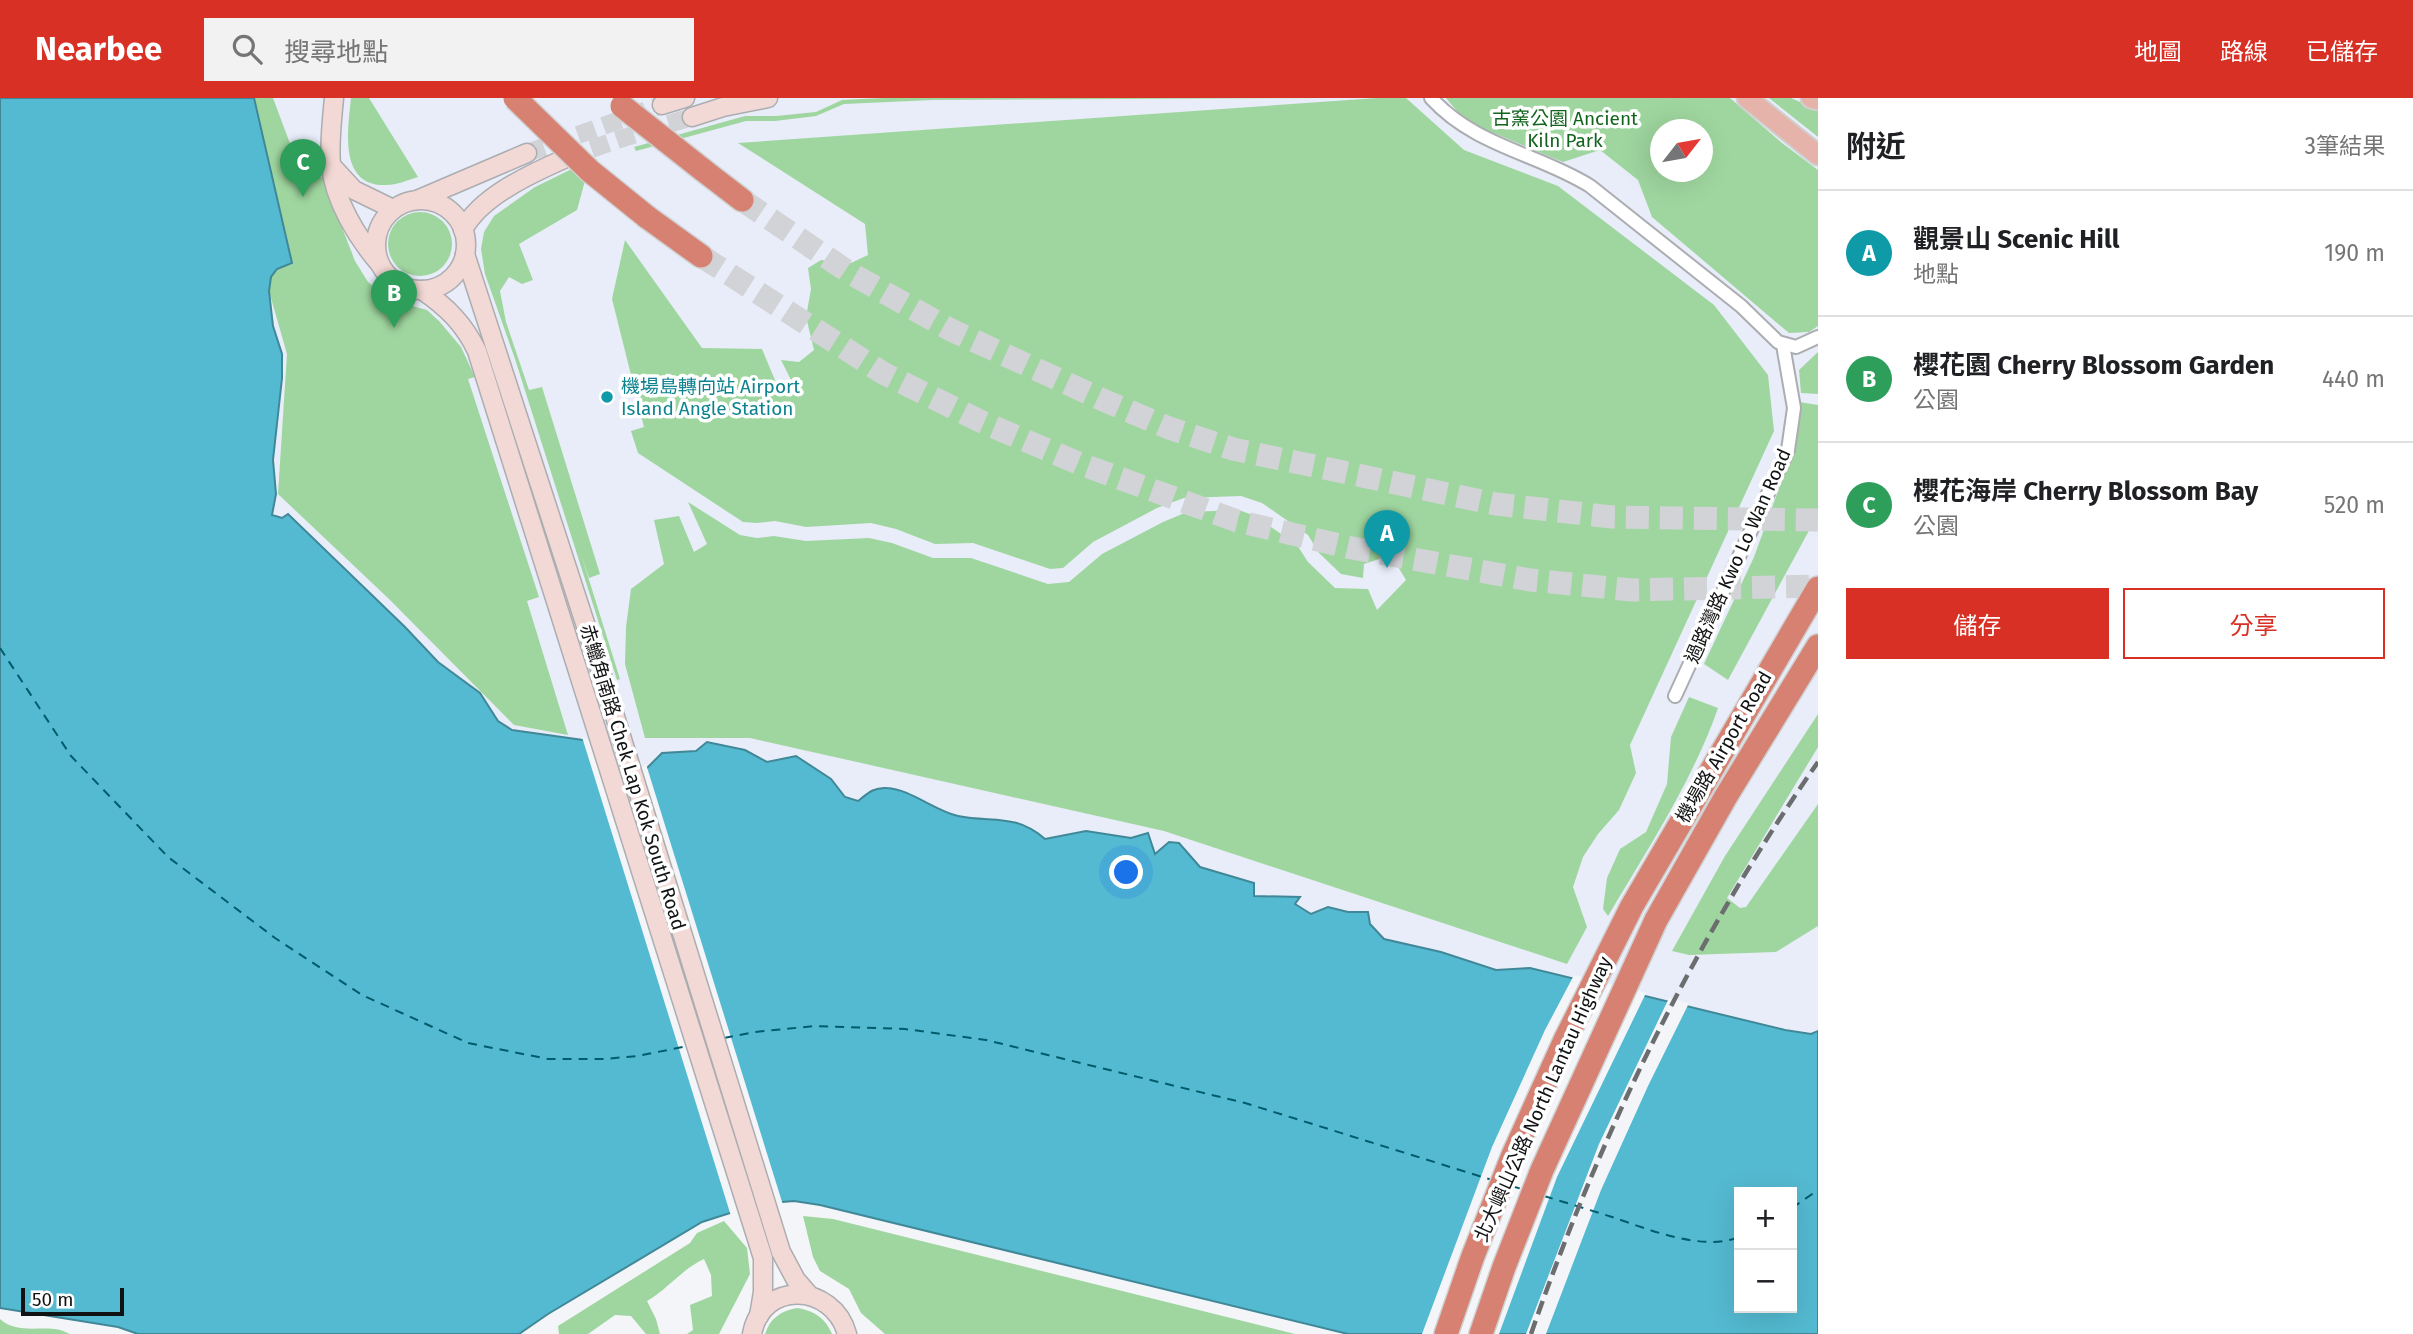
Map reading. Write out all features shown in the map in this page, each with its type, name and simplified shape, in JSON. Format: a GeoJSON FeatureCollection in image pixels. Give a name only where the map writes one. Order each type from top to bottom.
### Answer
{"type":"FeatureCollection","features":[{"type":"Feature","properties":{"kind":"highway"},"geometry":{"type":"LineString","coordinates":[[514,98],[590,171],[634,208],[701,256]]}},
{"type":"Feature","properties":{"kind":"highway"},"geometry":{"type":"LineString","coordinates":[[613,98],[743,200]]}},
{"type":"Feature","properties":{"kind":"highway","name":"機場路 Airport Road"},"geometry":{"type":"LineString","coordinates":[[1632,906],[1818,588]]}},
{"type":"Feature","properties":{"kind":"highway","name":"機場路 Airport Road"},"geometry":{"type":"LineString","coordinates":[[1656,920],[1725,798],[1818,646]]}},
{"type":"Feature","properties":{"kind":"highway","name":"北大嶼山公路 North Lantau Highway"},"geometry":{"type":"LineString","coordinates":[[1446,1334],[1513,1155],[1565,1040],[1632,906]]}},
{"type":"Feature","properties":{"kind":"highway","name":"北大嶼山公路 North Lantau Highway"},"geometry":{"type":"LineString","coordinates":[[1481,1334],[1542,1170],[1656,920]]}},
{"type":"Feature","properties":{"kind":"main road"},"geometry":{"type":"LineString","coordinates":[[334,98],[331,165],[334,185],[360,241],[398,284],[422,290],[437,287],[450,280],[465,254],[463,230],[457,219],[442,205],[417,200]]}},
{"type":"Feature","properties":{"kind":"main road"},"geometry":{"type":"LineString","coordinates":[[662,105],[685,98]]}},
{"type":"Feature","properties":{"kind":"main road"},"geometry":{"type":"LineString","coordinates":[[692,117],[723,107],[768,98]]}},
{"type":"Feature","properties":{"kind":"main road"},"geometry":{"type":"LineString","coordinates":[[1747,98],[1818,155]]}},
{"type":"Feature","properties":{"kind":"main road"},"geometry":{"type":"LineString","coordinates":[[1811,98],[1818,100]]}},
{"type":"Feature","properties":{"kind":"main road"},"geometry":{"type":"LineString","coordinates":[[381,266],[377,257],[376,239],[385,217],[393,209],[527,153]]}},
{"type":"Feature","properties":{"kind":"main road"},"geometry":{"type":"LineString","coordinates":[[463,230],[483,205],[533,173],[564,159]]}},
{"type":"Feature","properties":{"kind":"main road"},"geometry":{"type":"LineString","coordinates":[[331,165],[354,190],[393,209]]}},
{"type":"Feature","properties":{"kind":"main road","name":"赤鱲角南路 Chek Lap Kok South Road"},"geometry":{"type":"LineString","coordinates":[[465,254],[608,694],[781,1252],[796,1280],[809,1295]]}},
{"type":"Feature","properties":{"kind":"main road","name":"赤鱲角南路 Chek Lap Kok South Road"},"geometry":{"type":"LineString","coordinates":[[422,290],[443,304],[456,318],[470,336],[477,351],[763,1258],[763,1292],[759,1316],[752,1334]]}},
{"type":"Feature","properties":{"kind":"main road"},"geometry":{"type":"LineString","coordinates":[[759,1316],[767,1307],[785,1296],[809,1295],[831,1306],[849,1333]]}},
{"type":"Feature","properties":{"kind":"street"},"geometry":{"type":"LineString","coordinates":[[1431,98],[1466,128],[1499,146],[1590,186],[1741,306],[1772,338],[1783,345],[1796,347],[1818,337]]}},
{"type":"Feature","properties":{"kind":"street","name":"過路灣路 Kwo Lo Wan Road"},"geometry":{"type":"LineString","coordinates":[[1675,696],[1788,450],[1794,408],[1783,345]]}},
{"type":"Feature","properties":{"kind":"shaded area"},"geometry":{"type":"Polygon","coordinates":[[[254,98],[1818,98],[1818,1031],[1811,1034],[1785,1030],[1530,969],[1497,970],[1441,952],[1384,939],[1370,924],[1367,912],[1348,912],[1328,907],[1311,914],[1295,904],[1299,897],[1253,896],[1254,883],[1200,867],[1179,843],[1155,854],[1148,833],[1131,838],[1086,831],[1045,839],[1031,827],[1013,820],[957,816],[889,787],[874,788],[858,801],[845,797],[831,779],[796,756],[767,762],[745,750],[662,753],[643,772],[583,740],[512,730],[498,721],[480,693],[438,662],[288,514],[282,518],[272,515],[276,494],[273,460],[282,378],[282,354],[273,326],[254,98]]]}},
{"type":"Feature","properties":{"kind":"green space"},"geometry":{"type":"Polygon","coordinates":[[[254,98],[273,98],[295,157],[323,178],[355,261],[368,282],[401,303],[427,310],[461,347],[475,377],[468,379],[539,597],[527,601],[568,735],[514,725],[389,599],[278,494],[287,354],[269,291],[271,277],[277,269],[292,263],[254,98]]]}},
{"type":"Feature","properties":{"kind":"green space"},"geometry":{"type":"Polygon","coordinates":[[[351,98],[369,98],[418,177],[386,185],[371,183],[360,176],[349,154],[351,98]]]}},
{"type":"Feature","properties":{"kind":"green space"},"geometry":{"type":"Polygon","coordinates":[[[1329,98],[933,100],[844,104],[816,116],[746,121],[636,151],[634,147],[745,116],[816,112],[842,100],[1329,98]]]}},
{"type":"Feature","properties":{"kind":"green space"},"geometry":{"type":"Polygon","coordinates":[[[1406,98],[1464,150],[1558,186],[1714,305],[1768,375],[1774,431],[1630,745],[1636,773],[1619,810],[1583,857],[1573,887],[1587,927],[1567,964],[1164,831],[750,738],[645,738],[625,664],[631,589],[664,564],[654,520],[679,516],[694,552],[707,544],[688,502],[740,535],[806,541],[869,538],[933,558],[971,558],[1048,584],[1069,582],[1102,554],[1187,512],[1239,510],[1255,516],[1297,545],[1308,562],[1335,588],[1368,589],[1377,610],[1406,580],[1397,565],[1382,558],[1364,564],[1363,578],[1341,574],[1319,553],[1308,535],[1262,503],[1241,496],[1184,498],[1157,508],[1093,542],[1063,568],[1050,569],[973,543],[935,544],[871,523],[806,527],[775,521],[743,522],[638,453],[631,431],[644,427],[612,299],[625,240],[702,348],[762,349],[777,385],[793,384],[781,360],[799,362],[814,350],[806,317],[811,289],[808,268],[821,260],[851,263],[868,255],[865,224],[738,143],[1406,98]]]}},
{"type":"Feature","properties":{"kind":"green space","name":"古窯公園 Ancient Kiln Park"},"geometry":{"type":"Polygon","coordinates":[[[1446,98],[1730,98],[1818,170],[1818,326],[1809,332],[1789,333],[1652,217],[1638,180],[1600,150],[1563,162],[1465,121],[1446,98]]]}},
{"type":"Feature","properties":{"kind":"green space"},"geometry":{"type":"Polygon","coordinates":[[[1769,98],[1791,98],[1818,110],[1818,137],[1769,98]]]}},
{"type":"Feature","properties":{"kind":"green space"},"geometry":{"type":"Polygon","coordinates":[[[586,162],[586,177],[577,210],[519,244],[533,280],[522,284],[509,277],[500,291],[506,322],[529,390],[542,387],[600,574],[589,578],[580,551],[620,679],[617,680],[515,359],[485,274],[481,249],[484,232],[494,216],[535,187],[586,162]]]}},
{"type":"Feature","properties":{"kind":"green space"},"geometry":{"type":"Polygon","coordinates":[[[414,212],[426,212],[443,221],[450,232],[450,256],[443,267],[426,276],[414,276],[402,271],[393,262],[388,250],[388,238],[393,226],[402,217],[414,212]]]}},
{"type":"Feature","properties":{"kind":"green space"},"geometry":{"type":"Polygon","coordinates":[[[1818,352],[1818,394],[1801,393],[1799,370],[1818,352]]]}},
{"type":"Feature","properties":{"kind":"green space"},"geometry":{"type":"Polygon","coordinates":[[[1799,402],[1818,405],[1818,514],[1728,680],[1704,664],[1754,557],[1793,450],[1799,402]]]}},
{"type":"Feature","properties":{"kind":"green space"},"geometry":{"type":"Polygon","coordinates":[[[1689,697],[1718,708],[1683,788],[1608,916],[1603,909],[1607,878],[1620,849],[1646,832],[1667,784],[1671,737],[1689,697]]]}},
{"type":"Feature","properties":{"kind":"green space"},"geometry":{"type":"Polygon","coordinates":[[[1818,714],[1818,747],[1727,898],[1740,908],[1746,907],[1818,804],[1818,926],[1776,952],[1689,955],[1672,951],[1725,856],[1818,714]]]}},
{"type":"Feature","properties":{"kind":"green space"},"geometry":{"type":"Polygon","coordinates":[[[803,1216],[833,1219],[1295,1334],[885,1334],[861,1313],[849,1289],[820,1271],[813,1257],[803,1216]]]}},
{"type":"Feature","properties":{"kind":"green space"},"geometry":{"type":"Polygon","coordinates":[[[724,1221],[747,1248],[750,1274],[719,1334],[687,1334],[693,1330],[690,1305],[712,1296],[711,1275],[704,1259],[647,1301],[660,1334],[646,1334],[631,1316],[615,1315],[588,1334],[559,1334],[558,1326],[690,1243],[697,1233],[724,1221]]]}},
{"type":"Feature","properties":{"kind":"green space"},"geometry":{"type":"Polygon","coordinates":[[[797,1308],[819,1316],[832,1334],[765,1334],[777,1316],[797,1308]]]}},
{"type":"Feature","properties":{"kind":"green space"},"geometry":{"type":"Polygon","coordinates":[[[0,1319],[19,1328],[56,1329],[70,1334],[0,1334],[0,1319]]]}},
{"type":"Feature","properties":{"kind":"water"},"geometry":{"type":"Polygon","coordinates":[[[0,98],[254,98],[292,263],[277,269],[271,277],[269,291],[273,326],[282,354],[273,460],[276,494],[272,515],[282,518],[288,514],[438,662],[480,693],[498,721],[512,730],[583,740],[643,772],[662,753],[696,751],[707,742],[745,750],[767,762],[796,756],[831,779],[845,797],[858,801],[875,790],[896,789],[958,816],[1003,820],[1024,825],[1045,839],[1086,831],[1131,838],[1148,833],[1155,854],[1169,842],[1179,843],[1200,867],[1254,883],[1254,896],[1300,897],[1295,904],[1311,914],[1328,907],[1348,912],[1368,912],[1370,924],[1384,939],[1441,952],[1496,970],[1530,968],[1785,1030],[1811,1034],[1818,1031],[1818,1334],[1348,1334],[820,1205],[794,1201],[730,1213],[702,1222],[519,1334],[138,1334],[118,1327],[0,1308],[0,98]]]}},
{"type":"Feature","properties":{"kind":"pier"},"geometry":{"type":"Polygon","coordinates":[[[582,737],[642,768],[646,764],[783,1205],[731,1216],[582,737]]]}},
{"type":"Feature","properties":{"kind":"pier"},"geometry":{"type":"Polygon","coordinates":[[[1574,975],[1646,993],[1557,1177],[1499,1334],[1422,1334],[1492,1147],[1545,1030],[1574,975]]]}},
{"type":"Feature","properties":{"kind":"pier"},"geometry":{"type":"Polygon","coordinates":[[[1669,998],[1689,1003],[1601,1190],[1546,1334],[1526,1334],[1599,1144],[1669,998]]]}},
{"type":"Feature","properties":{"kind":"ferry route"},"geometry":{"type":"LineString","coordinates":[[0,648],[71,756],[168,857],[275,938],[362,995],[468,1043],[548,1059],[637,1056],[688,1046]]}},
{"type":"Feature","properties":{"kind":"ferry route"},"geometry":{"type":"LineString","coordinates":[[724,1038],[815,1026],[905,1029],[986,1040],[1245,1103],[1492,1180]]}},
{"type":"Feature","properties":{"kind":"ferry route"},"geometry":{"type":"LineString","coordinates":[[1511,1186],[1522,1189]]}},
{"type":"Feature","properties":{"kind":"ferry route"},"geometry":{"type":"LineString","coordinates":[[1797,1205],[1818,1190]]}},
{"type":"Feature","properties":{"kind":"ferry route"},"geometry":{"type":"LineString","coordinates":[[1544,1196],[1675,1237],[1709,1242],[1734,1238]]}},
{"type":"Feature","properties":{"kind":"tunnel"},"geometry":{"type":"LineString","coordinates":[[527,153],[662,105]]}},
{"type":"Feature","properties":{"kind":"tunnel"},"geometry":{"type":"LineString","coordinates":[[566,158],[692,117]]}},
{"type":"Feature","properties":{"kind":"tunnel"},"geometry":{"type":"LineString","coordinates":[[742,200],[850,273],[951,330],[1169,428],[1233,449],[1496,504],[1612,517],[1818,520]]}},
{"type":"Feature","properties":{"kind":"tunnel"},"geometry":{"type":"LineString","coordinates":[[701,256],[883,373],[980,421],[1078,463],[1237,521],[1352,548],[1530,580],[1632,590],[1818,586]]}},
{"type":"Feature","properties":{"kind":"railway"},"geometry":{"type":"LineString","coordinates":[[1531,1334],[1588,1184],[1655,1038],[1732,897],[1818,762]]}},
{"type":"Feature","properties":{"kind":"place","name":"櫻花海岸 Cherry Blossom Bay"},"geometry":{"type":"Point","coordinates":[303,197]}},
{"type":"Feature","properties":{"kind":"place","name":"櫻花園 Cherry Blossom Garden"},"geometry":{"type":"Point","coordinates":[394,328]}},
{"type":"Feature","properties":{"kind":"place","name":"機場島轉向站 Airport Island Angle Station"},"geometry":{"type":"Point","coordinates":[607,397]}},
{"type":"Feature","properties":{"kind":"place","name":"觀景山 Scenic Hill"},"geometry":{"type":"Point","coordinates":[1387,568]}}]}
